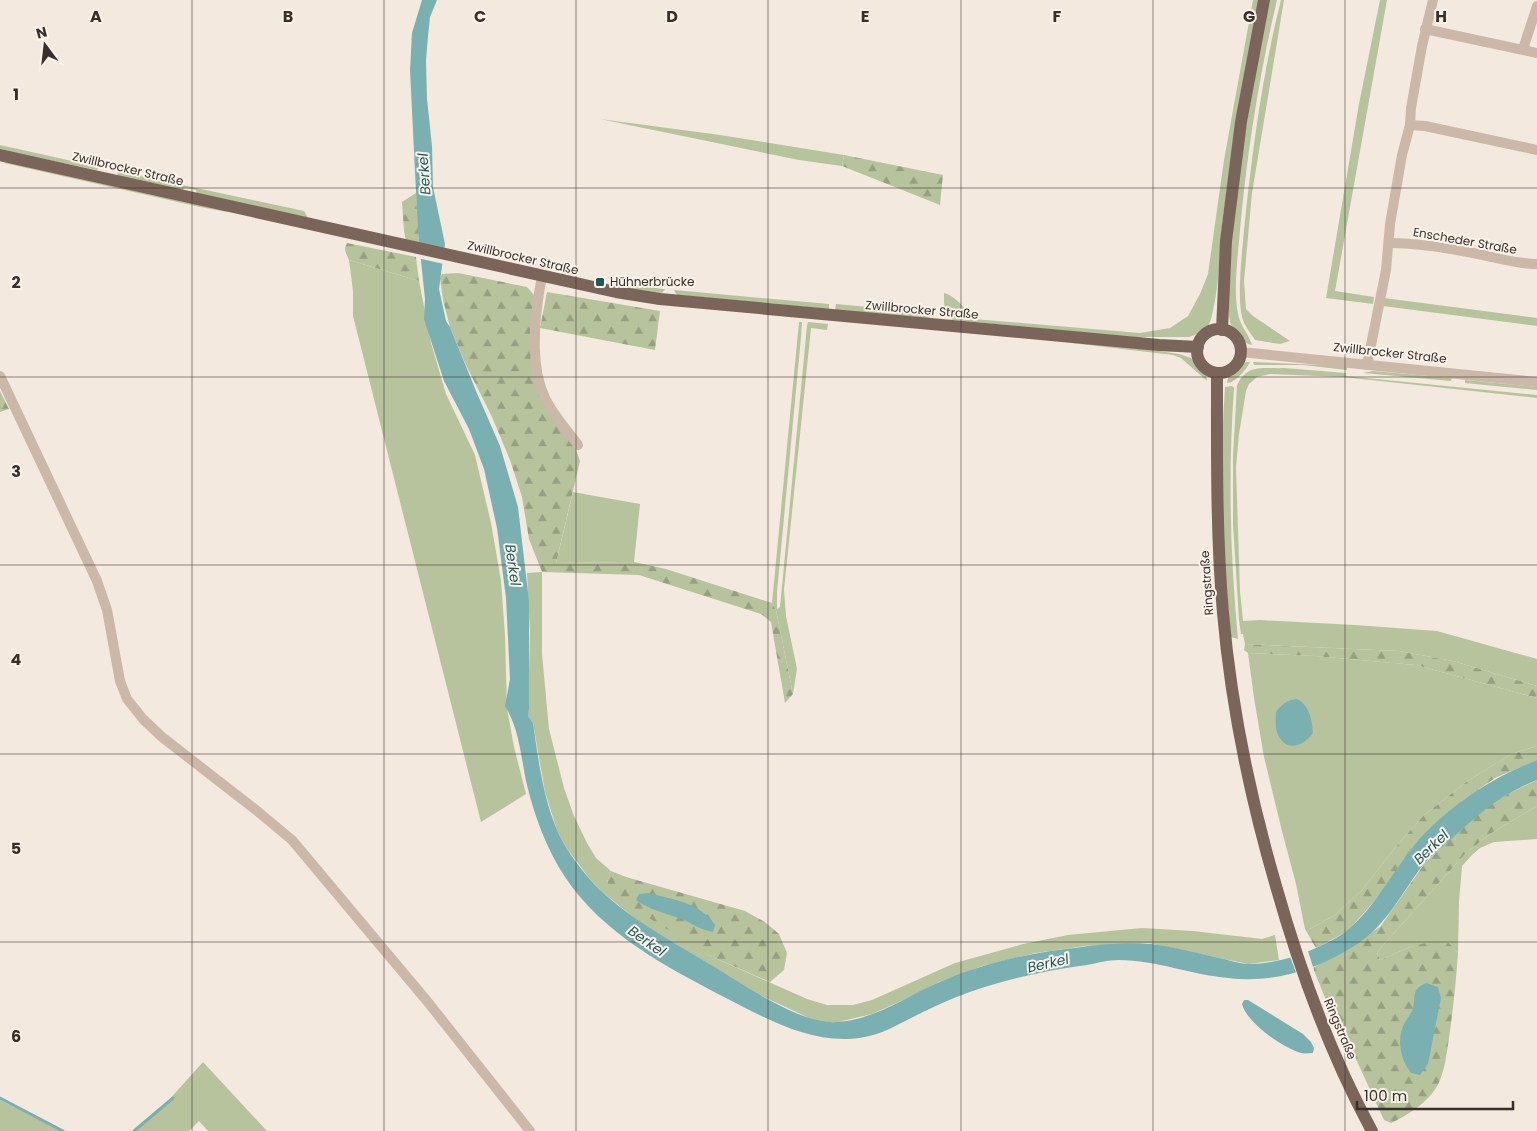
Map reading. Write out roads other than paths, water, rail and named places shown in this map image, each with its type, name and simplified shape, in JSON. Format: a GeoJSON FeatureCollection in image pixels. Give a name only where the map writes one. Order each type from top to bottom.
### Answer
{"type":"FeatureCollection","features":[{"type":"Feature","properties":{"kind":"main road"},"geometry":{"type":"LineString","coordinates":[[1222,330],[1226,241],[1241,122],[1264,0]]}},
{"type":"Feature","properties":{"kind":"main road","name":"Zwillbrocker Straße"},"geometry":{"type":"LineString","coordinates":[[0,155],[616,292],[660,299],[1198,347]]}},
{"type":"Feature","properties":{"kind":"main road"},"geometry":{"type":"LineString","coordinates":[[1222,330],[1234,335],[1241,346],[1240,359],[1236,365],[1224,373],[1211,372],[1199,359],[1198,347],[1204,336],[1209,332],[1222,330]]}},
{"type":"Feature","properties":{"kind":"main road","name":"Ringstraße"},"geometry":{"type":"LineString","coordinates":[[1217,373],[1217,504],[1223,612],[1228,660],[1242,749],[1260,829],[1289,933],[1322,1023],[1341,1068],[1372,1131]]}},
{"type":"Feature","properties":{"kind":"street"},"geometry":{"type":"LineString","coordinates":[[1367,365],[1386,270],[1402,155],[1410,125],[1420,55],[1433,0]]}},
{"type":"Feature","properties":{"kind":"street"},"geometry":{"type":"LineString","coordinates":[[1523,49],[1537,6]]}},
{"type":"Feature","properties":{"kind":"street"},"geometry":{"type":"LineString","coordinates":[[1425,29],[1537,53]]}},
{"type":"Feature","properties":{"kind":"street"},"geometry":{"type":"LineString","coordinates":[[1410,125],[1425,126],[1537,150]]}},
{"type":"Feature","properties":{"kind":"street","name":"Enscheder Straße"},"geometry":{"type":"LineString","coordinates":[[1389,243],[1403,243],[1474,253],[1496,259],[1537,264]]}},
{"type":"Feature","properties":{"kind":"street"},"geometry":{"type":"LineString","coordinates":[[542,276],[535,329],[536,370],[548,404],[578,445]]}},
{"type":"Feature","properties":{"kind":"street","name":"Zwillbrocker Straße"},"geometry":{"type":"LineString","coordinates":[[1241,352],[1537,382]]}},
{"type":"Feature","properties":{"kind":"street"},"geometry":{"type":"LineString","coordinates":[[0,376],[97,581],[107,610],[120,681],[127,699],[142,719],[162,738],[242,798],[292,840],[427,1001],[530,1131]]}},
{"type":"Feature","properties":{"kind":"water","name":"Berkel"},"geometry":{"type":"Polygon","coordinates":[[[422,0],[437,0],[430,17],[426,60],[433,187],[445,244],[439,289],[446,321],[500,446],[518,507],[529,601],[528,716],[533,723],[543,785],[557,830],[571,856],[599,889],[639,921],[756,993],[790,1011],[823,1021],[837,1022],[865,1017],[878,1012],[942,981],[976,968],[1028,955],[1064,949],[1107,944],[1144,943],[1243,964],[1266,963],[1308,951],[1333,940],[1349,929],[1380,894],[1407,855],[1427,831],[1478,790],[1507,773],[1537,760],[1537,780],[1499,799],[1432,856],[1423,865],[1390,913],[1360,942],[1318,965],[1274,977],[1259,979],[1228,978],[1147,962],[1107,961],[1053,970],[986,987],[923,1012],[877,1034],[846,1039],[810,1035],[774,1022],[680,973],[637,947],[616,932],[580,897],[558,866],[546,843],[537,819],[526,781],[516,733],[505,706],[510,679],[506,598],[497,528],[484,469],[469,429],[444,381],[424,319],[425,299],[418,232],[410,70],[412,33],[422,0]]]}},
{"type":"Feature","properties":{"kind":"water"},"geometry":{"type":"Polygon","coordinates":[[[1297,699],[1308,709],[1313,733],[1304,742],[1294,746],[1284,743],[1280,739],[1277,732],[1276,712],[1285,703],[1297,699]]]}},
{"type":"Feature","properties":{"kind":"water"},"geometry":{"type":"Polygon","coordinates":[[[648,893],[694,907],[715,925],[713,932],[653,909],[636,900],[639,894],[648,893]]]}},
{"type":"Feature","properties":{"kind":"water"},"geometry":{"type":"Polygon","coordinates":[[[1426,983],[1438,987],[1441,998],[1428,1064],[1420,1075],[1411,1073],[1407,1067],[1400,1048],[1400,1042],[1402,1028],[1411,1013],[1415,993],[1418,988],[1426,983]]]}},
{"type":"Feature","properties":{"kind":"water"},"geometry":{"type":"Polygon","coordinates":[[[1244,1000],[1248,1000],[1303,1034],[1311,1042],[1314,1048],[1313,1053],[1302,1053],[1294,1050],[1267,1034],[1258,1027],[1245,1011],[1242,1004],[1244,1000]]]}},
{"type":"Feature","properties":{"kind":"waterway"},"geometry":{"type":"LineString","coordinates":[[0,1098],[63,1131]]}},
{"type":"Feature","properties":{"kind":"waterway"},"geometry":{"type":"LineString","coordinates":[[134,1131],[173,1098]]}},
{"type":"Feature","properties":{"kind":"place","name":"Hühnerbrücke"},"geometry":{"type":"Point","coordinates":[600,282]}}]}
